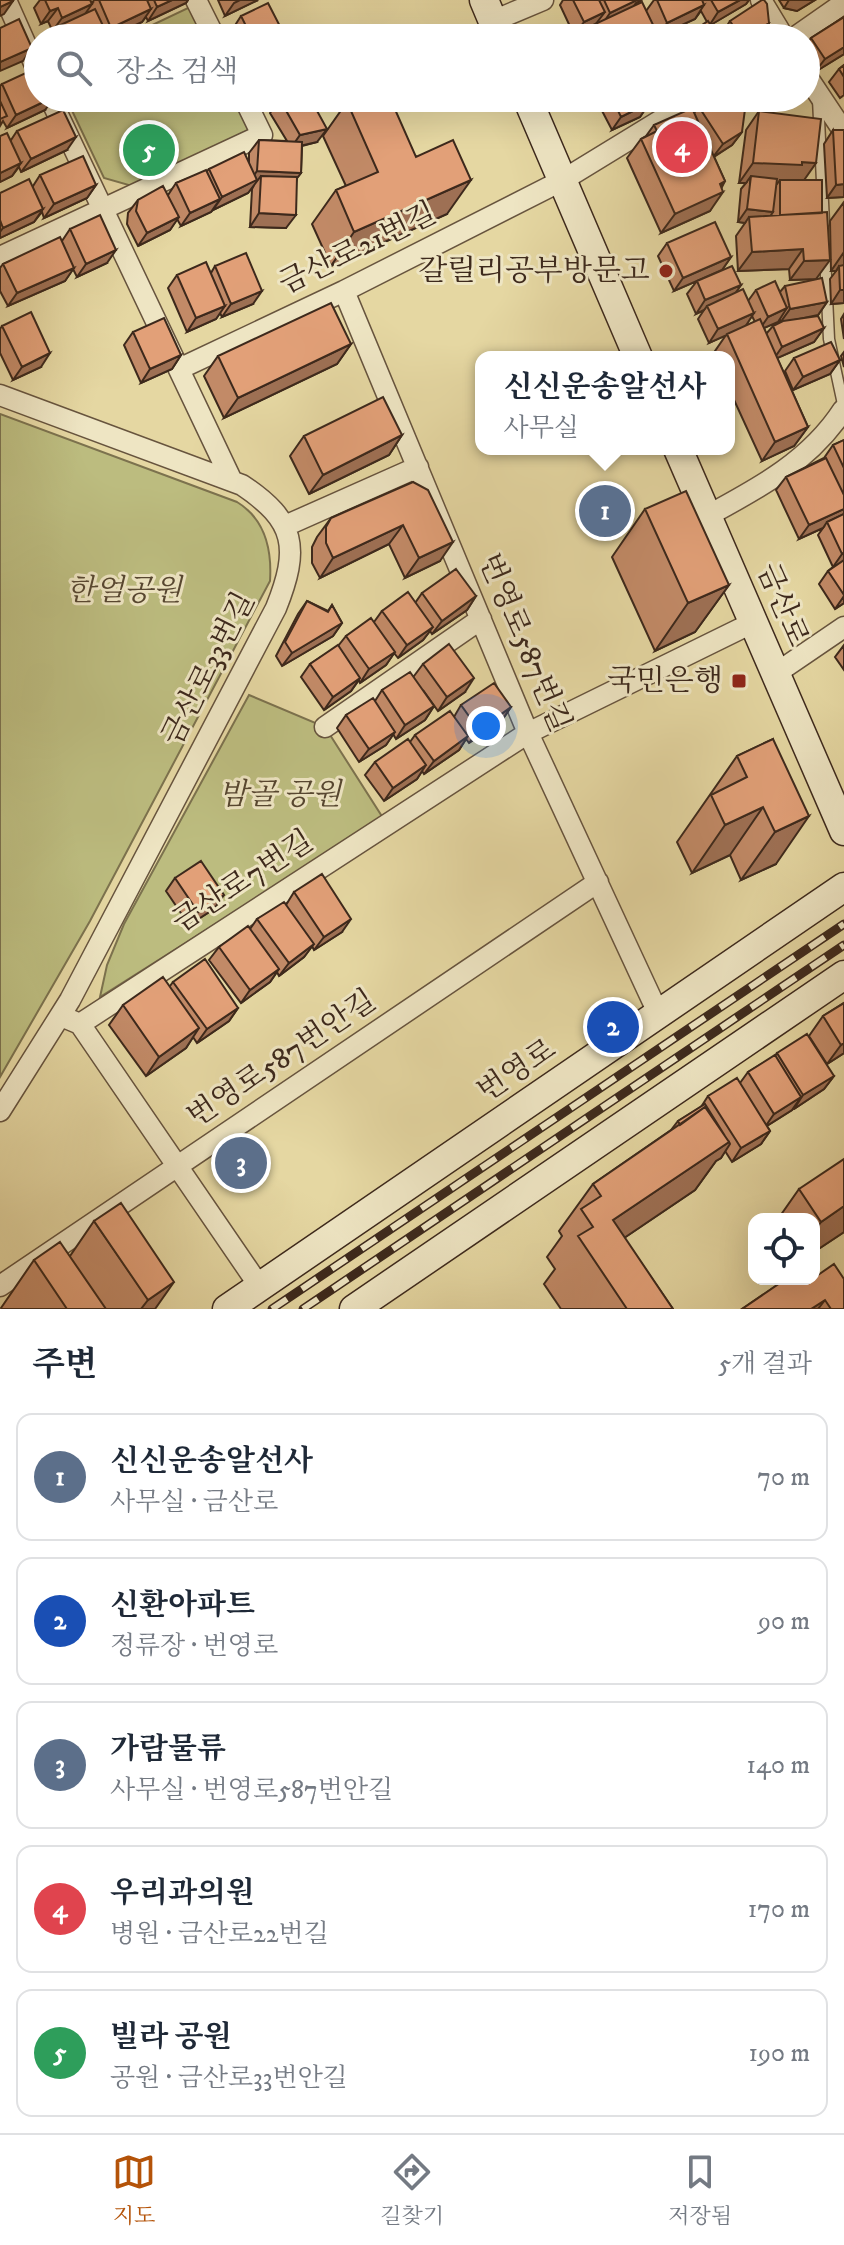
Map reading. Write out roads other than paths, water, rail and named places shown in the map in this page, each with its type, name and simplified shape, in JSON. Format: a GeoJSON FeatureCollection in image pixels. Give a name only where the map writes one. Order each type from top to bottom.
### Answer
{"type":"FeatureCollection","features":[{"type":"Feature","properties":{"kind":"street"},"geometry":{"type":"LineString","coordinates":[[6,0],[24,40]]}},
{"type":"Feature","properties":{"kind":"street"},"geometry":{"type":"LineString","coordinates":[[196,0],[208,24]]}},
{"type":"Feature","properties":{"kind":"street"},"geometry":{"type":"LineString","coordinates":[[492,20],[543,0]]}},
{"type":"Feature","properties":{"kind":"street"},"geometry":{"type":"LineString","coordinates":[[761,0],[776,24]]}},
{"type":"Feature","properties":{"kind":"street"},"geometry":{"type":"LineString","coordinates":[[814,24],[844,3]]}},
{"type":"Feature","properties":{"kind":"street"},"geometry":{"type":"LineString","coordinates":[[820,98],[844,132]]}},
{"type":"Feature","properties":{"kind":"street"},"geometry":{"type":"LineString","coordinates":[[57,112],[231,479]]}},
{"type":"Feature","properties":{"kind":"street"},"geometry":{"type":"LineString","coordinates":[[0,257],[262,135],[251,112]]}},
{"type":"Feature","properties":{"kind":"street"},"geometry":{"type":"LineString","coordinates":[[533,112],[635,351]]}},
{"type":"Feature","properties":{"kind":"street","name":"금산로21번길"},"geometry":{"type":"LineString","coordinates":[[179,369],[344,291],[563,180],[674,112]]}},
{"type":"Feature","properties":{"kind":"street","name":"번영로587번길"},"geometry":{"type":"LineString","coordinates":[[344,291],[528,733],[659,1015]]}},
{"type":"Feature","properties":{"kind":"street"},"geometry":{"type":"LineString","coordinates":[[0,395],[231,479],[275,509],[285,526],[418,467]]}},
{"type":"Feature","properties":{"kind":"street"},"geometry":{"type":"LineString","coordinates":[[707,516],[795,463],[828,432],[843,410]]}},
{"type":"Feature","properties":{"kind":"street","name":"금산로"},"geometry":{"type":"LineString","coordinates":[[681,455],[844,831]]}},
{"type":"Feature","properties":{"kind":"street","name":"금산로33번길"},"geometry":{"type":"LineString","coordinates":[[0,1111],[70,1020],[276,608],[288,567],[290,546],[285,526]]}},
{"type":"Feature","properties":{"kind":"street"},"geometry":{"type":"LineString","coordinates":[[325,727],[481,619]]}},
{"type":"Feature","properties":{"kind":"street","name":"금산로7번길"},"geometry":{"type":"LineString","coordinates":[[70,1020],[528,733],[752,623]]}},
{"type":"Feature","properties":{"kind":"street"},"geometry":{"type":"LineString","coordinates":[[775,674],[844,627]]}},
{"type":"Feature","properties":{"kind":"street","name":"번영로587번안길"},"geometry":{"type":"LineString","coordinates":[[0,1286],[598,882]]}},
{"type":"Feature","properties":{"kind":"street","name":"번영로"},"geometry":{"type":"LineString","coordinates":[[227,1309],[844,887]]}},
{"type":"Feature","properties":{"kind":"street"},"geometry":{"type":"LineString","coordinates":[[369,1302],[454,1239],[844,975]]}},
{"type":"Feature","properties":{"kind":"street"},"geometry":{"type":"LineString","coordinates":[[70,1020],[178,1166],[260,1287]]}},
{"type":"Feature","properties":{"kind":"lane"},"geometry":{"type":"LineString","coordinates":[[819,112],[824,232]]}},
{"type":"Feature","properties":{"kind":"lane"},"geometry":{"type":"LineString","coordinates":[[825,248],[829,339],[843,410]]}},
{"type":"Feature","properties":{"kind":"railway"},"geometry":{"type":"LineString","coordinates":[[272,1309],[844,924]]}},
{"type":"Feature","properties":{"kind":"railway"},"geometry":{"type":"LineString","coordinates":[[303,1309],[844,945]]}},
{"type":"Feature","properties":{"kind":"place","name":"우리과의원"},"geometry":{"type":"Point","coordinates":[682,147]}},
{"type":"Feature","properties":{"kind":"place","name":"빌라 공원"},"geometry":{"type":"Point","coordinates":[149,150]}},
{"type":"Feature","properties":{"kind":"place","name":"갈릴리공부방문고"},"geometry":{"type":"Point","coordinates":[666,271]}},
{"type":"Feature","properties":{"kind":"place","name":"신신운송알선사"},"geometry":{"type":"Point","coordinates":[605,511]}},
{"type":"Feature","properties":{"kind":"place","name":"국민은행"},"geometry":{"type":"Point","coordinates":[739,681]}},
{"type":"Feature","properties":{"kind":"place","name":"신환아파트"},"geometry":{"type":"Point","coordinates":[613,1027]}},
{"type":"Feature","properties":{"kind":"place","name":"가람물류"},"geometry":{"type":"Point","coordinates":[241,1163]}},
{"type":"Feature","properties":{"kind":"park label","name":"한얼공원"},"geometry":{"type":"Point","coordinates":[124,591]}},
{"type":"Feature","properties":{"kind":"park label","name":"밤골 공원"},"geometry":{"type":"Point","coordinates":[280,795]}}]}
